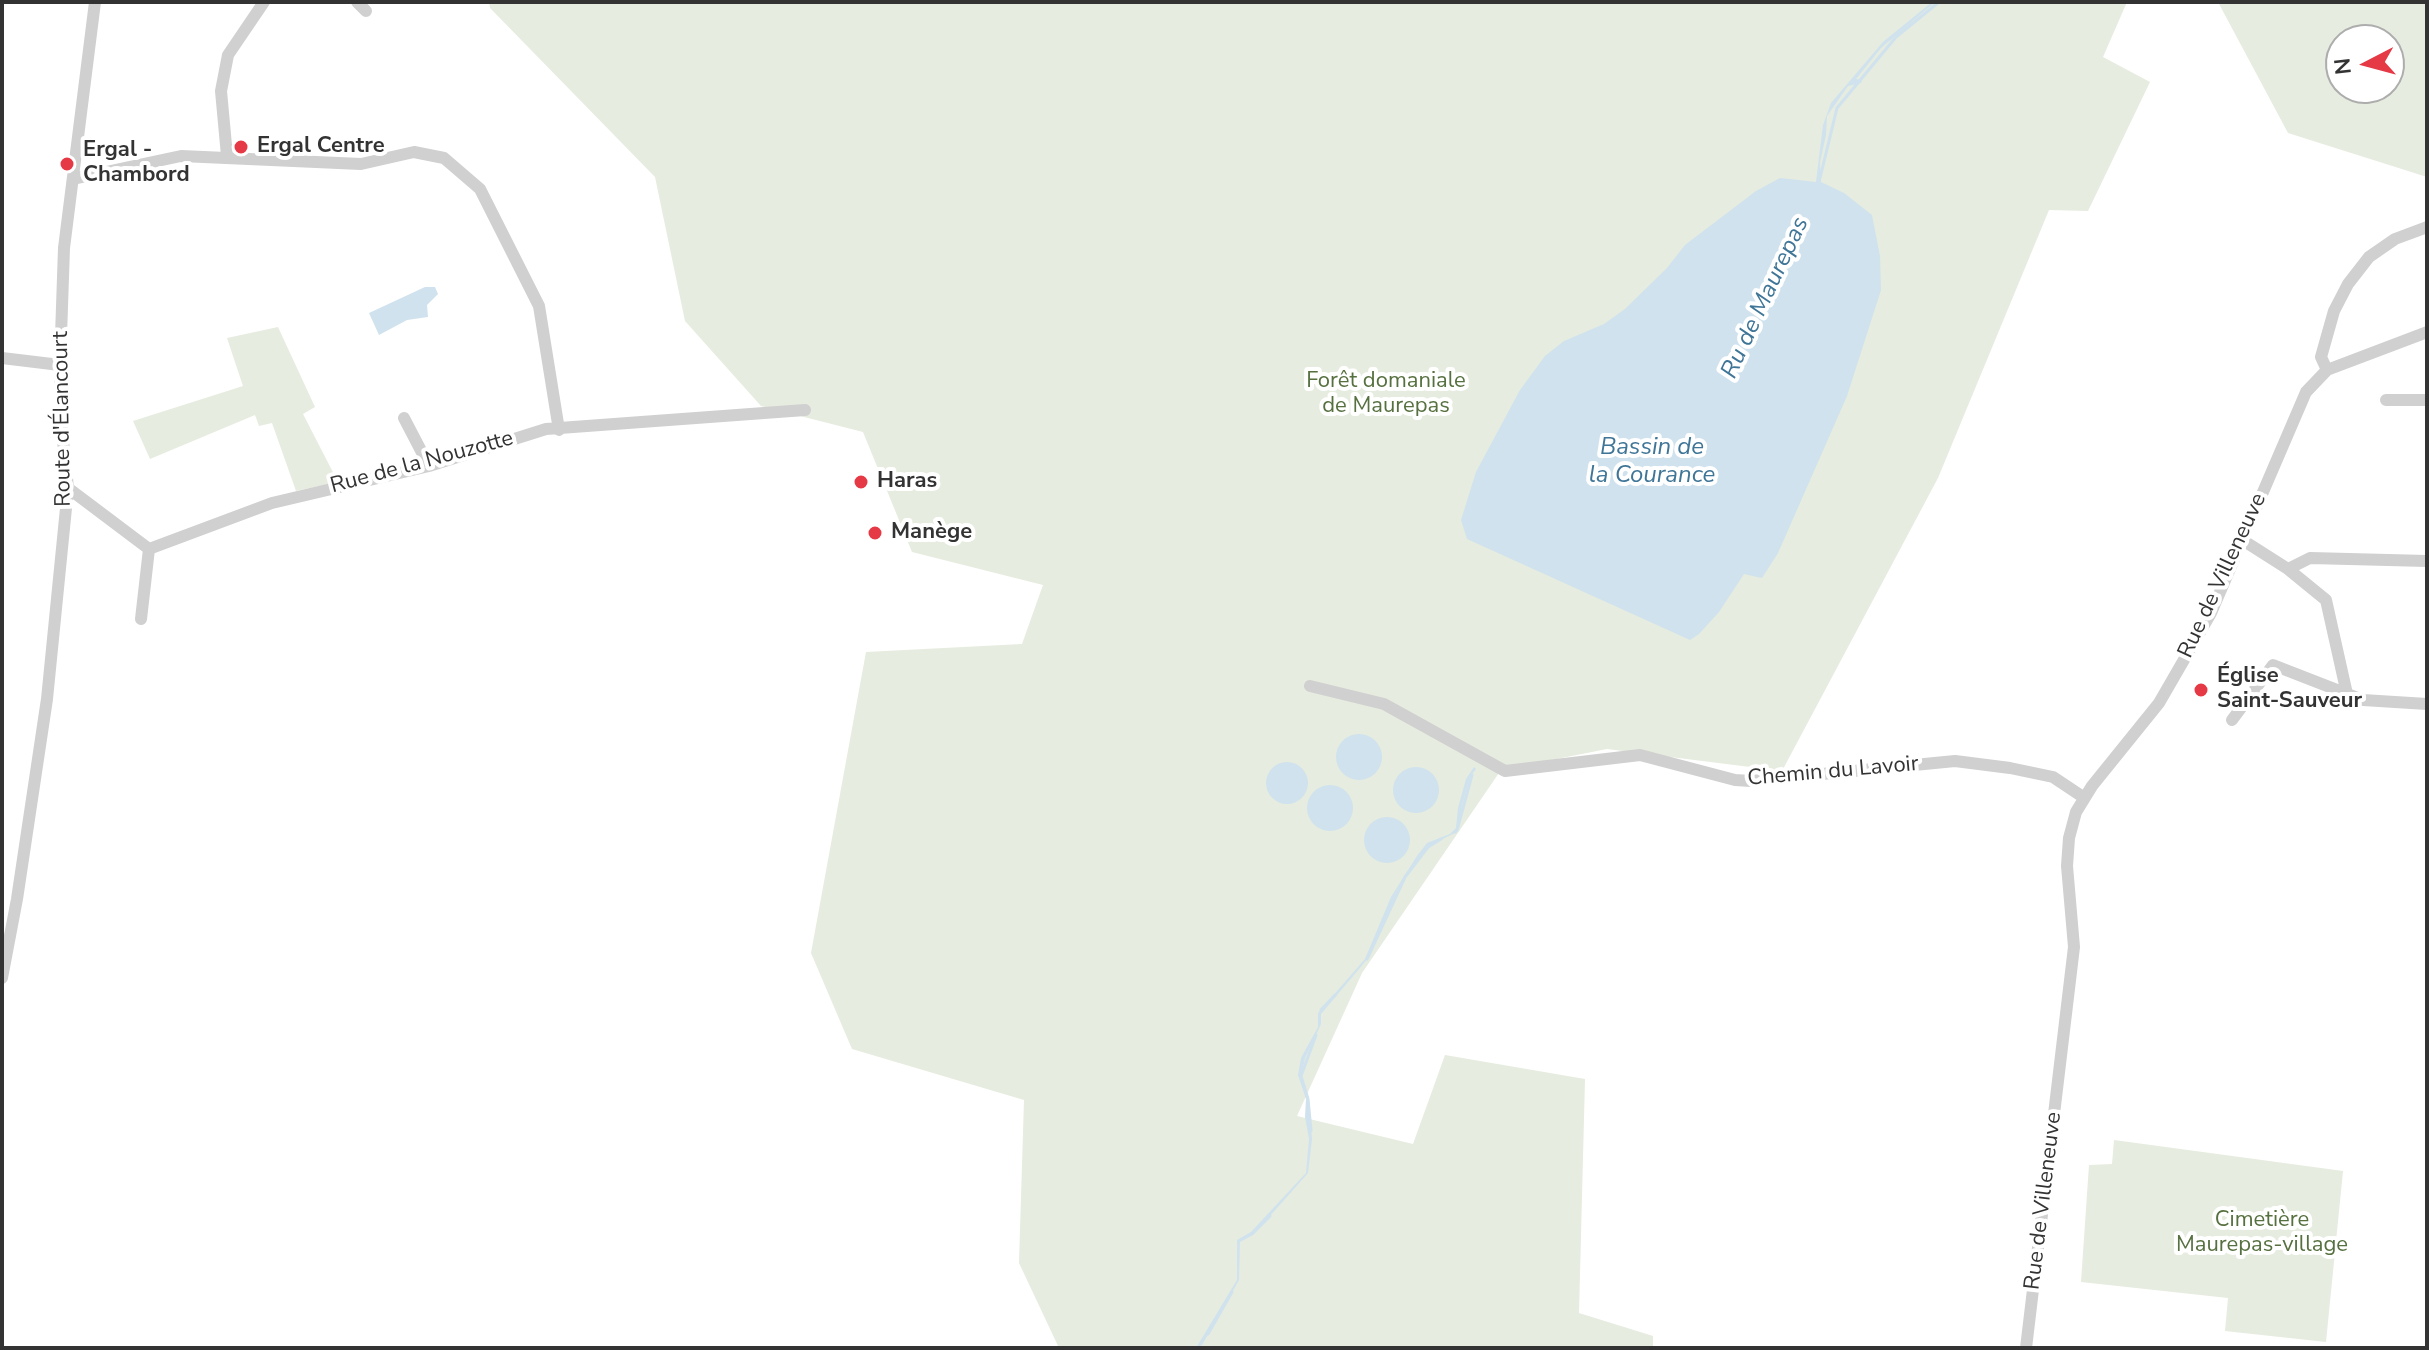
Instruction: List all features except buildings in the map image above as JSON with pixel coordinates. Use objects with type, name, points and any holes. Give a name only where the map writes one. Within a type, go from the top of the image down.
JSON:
[{"type":"street","name":"Route d'Élancourt","points":[[2,978],[47,699],[68,488],[60,365],[64,248],[95,2]]},
{"type":"street","points":[[227,156],[221,91],[228,55],[264,2]]},
{"type":"street","points":[[73,179],[181,156],[361,164],[414,152],[444,158],[480,189],[539,306],[559,430]]},
{"type":"street","points":[[2327,370],[2321,357],[2334,311],[2348,284],[2369,257],[2395,239],[2427,227]]},
{"type":"street","name":"Rue de Villeneuve","points":[[2026,1348],[2074,947],[2068,852],[2073,822],[2083,797],[2165,695],[2211,613],[2306,392],[2327,370],[2427,332]]},
{"type":"street","points":[[2,358],[60,365]]},
{"type":"street","points":[[2386,400],[2427,400]]},
{"type":"street","name":"Rue de la Nouzotte","points":[[149,549],[272,503],[429,466],[546,429],[805,410]]},
{"type":"street","points":[[404,418],[429,466]]},
{"type":"street","points":[[68,488],[149,549],[141,619]]},
{"type":"street","points":[[2244,541],[2288,569],[2326,600],[2347,694]]},
{"type":"street","points":[[2288,569],[2310,558],[2427,561]]},
{"type":"street","points":[[2232,720],[2273,665],[2363,700],[2427,704]]},
{"type":"street","name":"Chemin du Lavoir","points":[[1310,686],[1384,704],[1505,771],[1640,755],[1735,780],[1751,781],[1955,761],[2053,777],[2083,797]]},
{"type":"green space","name":"Forêt domaniale de Maurepas","points":[[489,2],[2127,2],[2103,57],[2150,82],[2088,211],[2049,210],[1938,478],[1782,771],[1607,749],[1501,770],[1362,973],[1297,1116],[1413,1144],[1445,1055],[1585,1079],[1579,1313],[1653,1336],[1653,1348],[1059,1348],[1019,1263],[1024,1100],[852,1049],[811,953],[866,652],[1022,644],[1043,585],[912,552],[863,432],[761,406],[685,321],[655,177],[490,8]]},
{"type":"green space","points":[[2218,2],[2427,2],[2427,177],[2288,133]]},
{"type":"green space","points":[[278,327],[315,407],[303,414],[338,482],[296,491],[272,423],[259,426],[255,415],[150,459],[133,421],[243,386],[227,338]]},
{"type":"green space","name":"Cimetière Maurepas-village","points":[[2114,1140],[2343,1171],[2326,1342],[2225,1331],[2228,1298],[2081,1282],[2089,1165],[2112,1164]]},
{"type":"water","name":"Bassin de la Courance","points":[[1935,2],[1881,48],[1856,79],[1862,80],[1861,83],[1848,86],[1827,116],[1820,162],[1821,182],[1844,193],[1872,215],[1880,256],[1881,290],[1847,396],[1778,553],[1762,578],[1744,574],[1719,612],[1690,640],[1467,539],[1461,520],[1476,472],[1520,390],[1545,356],[1564,341],[1604,324],[1625,309],[1667,268],[1685,245],[1756,191],[1780,178],[1816,182],[1823,125],[1831,103],[1883,42]]},
{"type":"water","points":[[425,287],[435,287],[438,294],[427,305],[428,317],[407,320],[379,335],[369,313]]},
{"type":"water","points":[[1359,734],[1376,740],[1382,757],[1376,774],[1359,780],[1342,774],[1336,757],[1342,740]]},
{"type":"water","points":[[1287,762],[1302,768],[1308,783],[1302,798],[1287,804],[1272,798],[1266,783],[1272,768]]},
{"type":"water","points":[[1416,767],[1432,774],[1439,790],[1432,806],[1416,813],[1400,806],[1393,790],[1400,774]]},
{"type":"water","points":[[1474,767],[1476,769],[1470,777],[1457,832],[1432,844],[1420,855],[1397,890],[1369,957],[1321,1014],[1321,1024],[1305,1058],[1301,1076],[1308,1099],[1312,1139],[1308,1173],[1253,1235],[1240,1242],[1239,1280],[1202,1345],[1196,1348],[1237,1280],[1237,1240],[1251,1232],[1306,1173],[1309,1139],[1306,1099],[1298,1075],[1301,1058],[1318,1027],[1318,1013],[1365,959],[1391,897],[1417,856],[1427,843],[1450,834],[1456,828],[1466,779]]},
{"type":"water","points":[[1330,785],[1339,786],[1346,792],[1352,799],[1352,817],[1346,824],[1339,830],[1330,831],[1321,830],[1314,824],[1308,817],[1307,808],[1308,799],[1314,792],[1321,786]]},
{"type":"water","points":[[1387,817],[1403,824],[1410,840],[1403,856],[1387,863],[1371,856],[1364,840],[1371,824]]},
{"type":"waterway","name":"Ru de Maurepas","points":[[1820,178],[1837,108],[1896,37],[1939,2]]},
{"type":"waterway","name":"Ru de Maurepas","points":[[1455,832],[1472,775]]},
{"type":"waterway","name":"Ru de Maurepas","points":[[1367,959],[1405,877],[1428,847],[1441,839]]},
{"type":"waterway","name":"Ru de Maurepas","points":[[1321,1010],[1335,995]]},
{"type":"waterway","name":"Ru de Maurepas","points":[[1311,1131],[1308,1099],[1301,1076],[1316,1035]]},
{"type":"waterway","name":"Ru de Maurepas","points":[[1253,1233],[1270,1216]]},
{"type":"waterway","name":"Ru de Maurepas","points":[[1208,1334],[1232,1292]]},
{"type":"place","name":"Ergal Centre","points":[[241,147]]},
{"type":"place","name":"Ergal - Chambord","points":[[67,164]]},
{"type":"place","name":"Haras","points":[[861,482]]},
{"type":"place","name":"Manège","points":[[875,533]]},
{"type":"place","name":"Église Saint-Sauveur","points":[[2201,690]]}]
